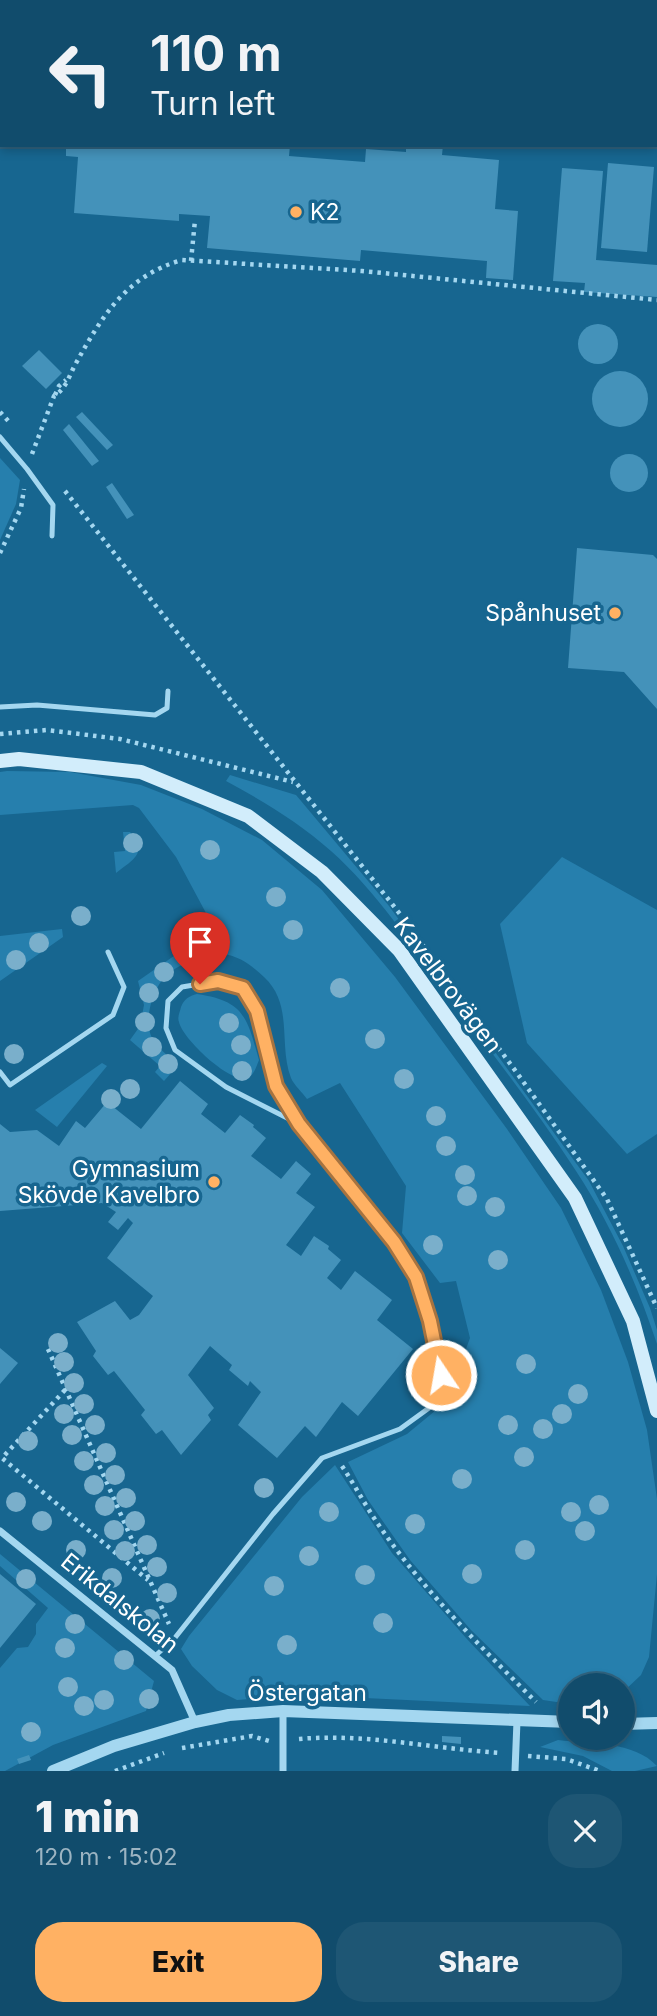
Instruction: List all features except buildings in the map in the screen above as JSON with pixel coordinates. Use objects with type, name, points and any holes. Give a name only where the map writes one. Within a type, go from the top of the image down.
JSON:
[{"type":"main road","name":"Kavelbrovägen","points":[[0,761],[19,758],[141,772],[248,816],[322,872],[399,950],[575,1198],[633,1321],[657,1411]]},
{"type":"street","name":"Erikdalskolan","points":[[0,1531],[172,1670],[195,1722]]},
{"type":"street","name":"Östergatan","points":[[54,1771],[114,1746],[229,1715],[283,1711],[558,1722]]},
{"type":"street","points":[[283,1711],[283,1771]]},
{"type":"street","points":[[515,1771],[517,1721]]},
{"type":"street","points":[[635,1724],[657,1723]]},
{"type":"lane","points":[[0,437],[27,468],[53,505],[52,536]]},
{"type":"lane","points":[[0,707],[37,705],[155,715],[167,708],[168,691]]},
{"type":"lane","points":[[0,1072],[10,1085],[113,1014],[124,987],[108,952]]},
{"type":"lane","points":[[155,1656],[174,1639],[322,1458],[400,1429],[429,1408],[441,1375],[430,1321],[416,1277],[394,1242],[299,1124],[276,1086],[257,1011],[243,988],[218,981],[182,987],[168,1001],[166,1028],[175,1050],[226,1087],[299,1124]]},
{"type":"path","points":[[191,261],[195,220]]},
{"type":"path","points":[[0,553],[22,508],[27,468],[54,396],[63,391],[99,324],[114,303],[159,267],[182,260],[362,271],[657,300]]},
{"type":"path","points":[[0,412],[13,427]]},
{"type":"path","points":[[27,443],[42,462]]},
{"type":"path","points":[[59,484],[400,914],[607,1199],[657,1308]]},
{"type":"path","points":[[0,734],[47,730],[120,739],[294,782]]},
{"type":"path","points":[[48,1349],[174,1639]]},
{"type":"path","points":[[65,1390],[1,1458],[149,1581]]},
{"type":"path","points":[[335,1453],[376,1521],[423,1582],[536,1702]]},
{"type":"path","points":[[115,1771],[174,1750],[233,1737],[252,1736],[270,1741]]},
{"type":"path","points":[[301,1739],[354,1738],[446,1750],[566,1759],[600,1771]]},
{"type":"shaded area","points":[[0,458],[20,480],[16,504],[0,540]]},
{"type":"shaded area","points":[[0,772],[70,772],[141,785],[202,809],[262,840],[322,890],[395,977],[507,1129],[561,1208],[601,1290],[628,1362],[647,1430],[657,1499],[657,1574],[649,1657],[641,1675],[635,1681],[635,1673],[558,1673],[558,1702],[543,1700],[471,1630],[410,1560],[368,1500],[348,1462],[407,1434],[447,1401],[470,1338],[456,1281],[440,1283],[402,1233],[406,1186],[340,1083],[307,1099],[292,1081],[287,1065],[279,1000],[264,977],[250,965],[229,955],[209,955],[180,966],[163,979],[151,1004],[149,1031],[157,1045],[178,1065],[164,1081],[155,1072],[160,1066],[130,1040],[140,1026],[144,1005],[138,981],[214,928],[176,857],[139,808],[133,805],[0,815]]},
{"type":"shaded area","points":[[230,775],[296,795],[389,906],[589,1181],[623,1246],[650,1308],[657,1330],[657,1344],[622,1255],[589,1191],[530,1104],[393,920],[364,884],[331,851],[281,813],[226,781]]},
{"type":"shaded area","points":[[123,832],[130,832],[138,845],[138,851],[133,859],[116,873],[114,852],[125,851]]},
{"type":"shaded area","points":[[562,857],[657,910],[657,1134],[627,1154],[527,1043],[500,924]]},
{"type":"shaded area","points":[[62,929],[63,937],[0,981],[0,936]]},
{"type":"shaded area","points":[[197,994],[225,1001],[242,1014],[259,1060],[255,1071],[249,1077],[239,1078],[219,1067],[197,1048],[182,1029],[178,1018],[181,1007],[187,998]]},
{"type":"shaded area","points":[[102,1063],[107,1066],[57,1127],[35,1110]]},
{"type":"shaded area","points":[[335,1465],[392,1553],[530,1706],[303,1695],[237,1700],[217,1690],[192,1666],[181,1649],[189,1636],[302,1497]]},
{"type":"shaded area","points":[[0,1554],[154,1681],[146,1711],[53,1745],[5,1771],[0,1771],[0,1668],[17,1648],[28,1647],[36,1634],[36,1624],[48,1608],[0,1566]]},
{"type":"shaded area","points":[[558,1740],[558,1750],[630,1750],[657,1766],[635,1771],[612,1771],[583,1756],[540,1747]]},
{"type":"place","name":"K2","points":[[296,212]]},
{"type":"place","name":"Spånhuset","points":[[615,613]]},
{"type":"place","name":"Gymnasium Skövde Kavelbro","points":[[214,1182]]},
{"type":"route","points":[[200,984],[218,981],[243,988],[257,1011],[276,1086],[299,1124],[394,1242],[416,1277],[430,1321],[441,1375]]}]
